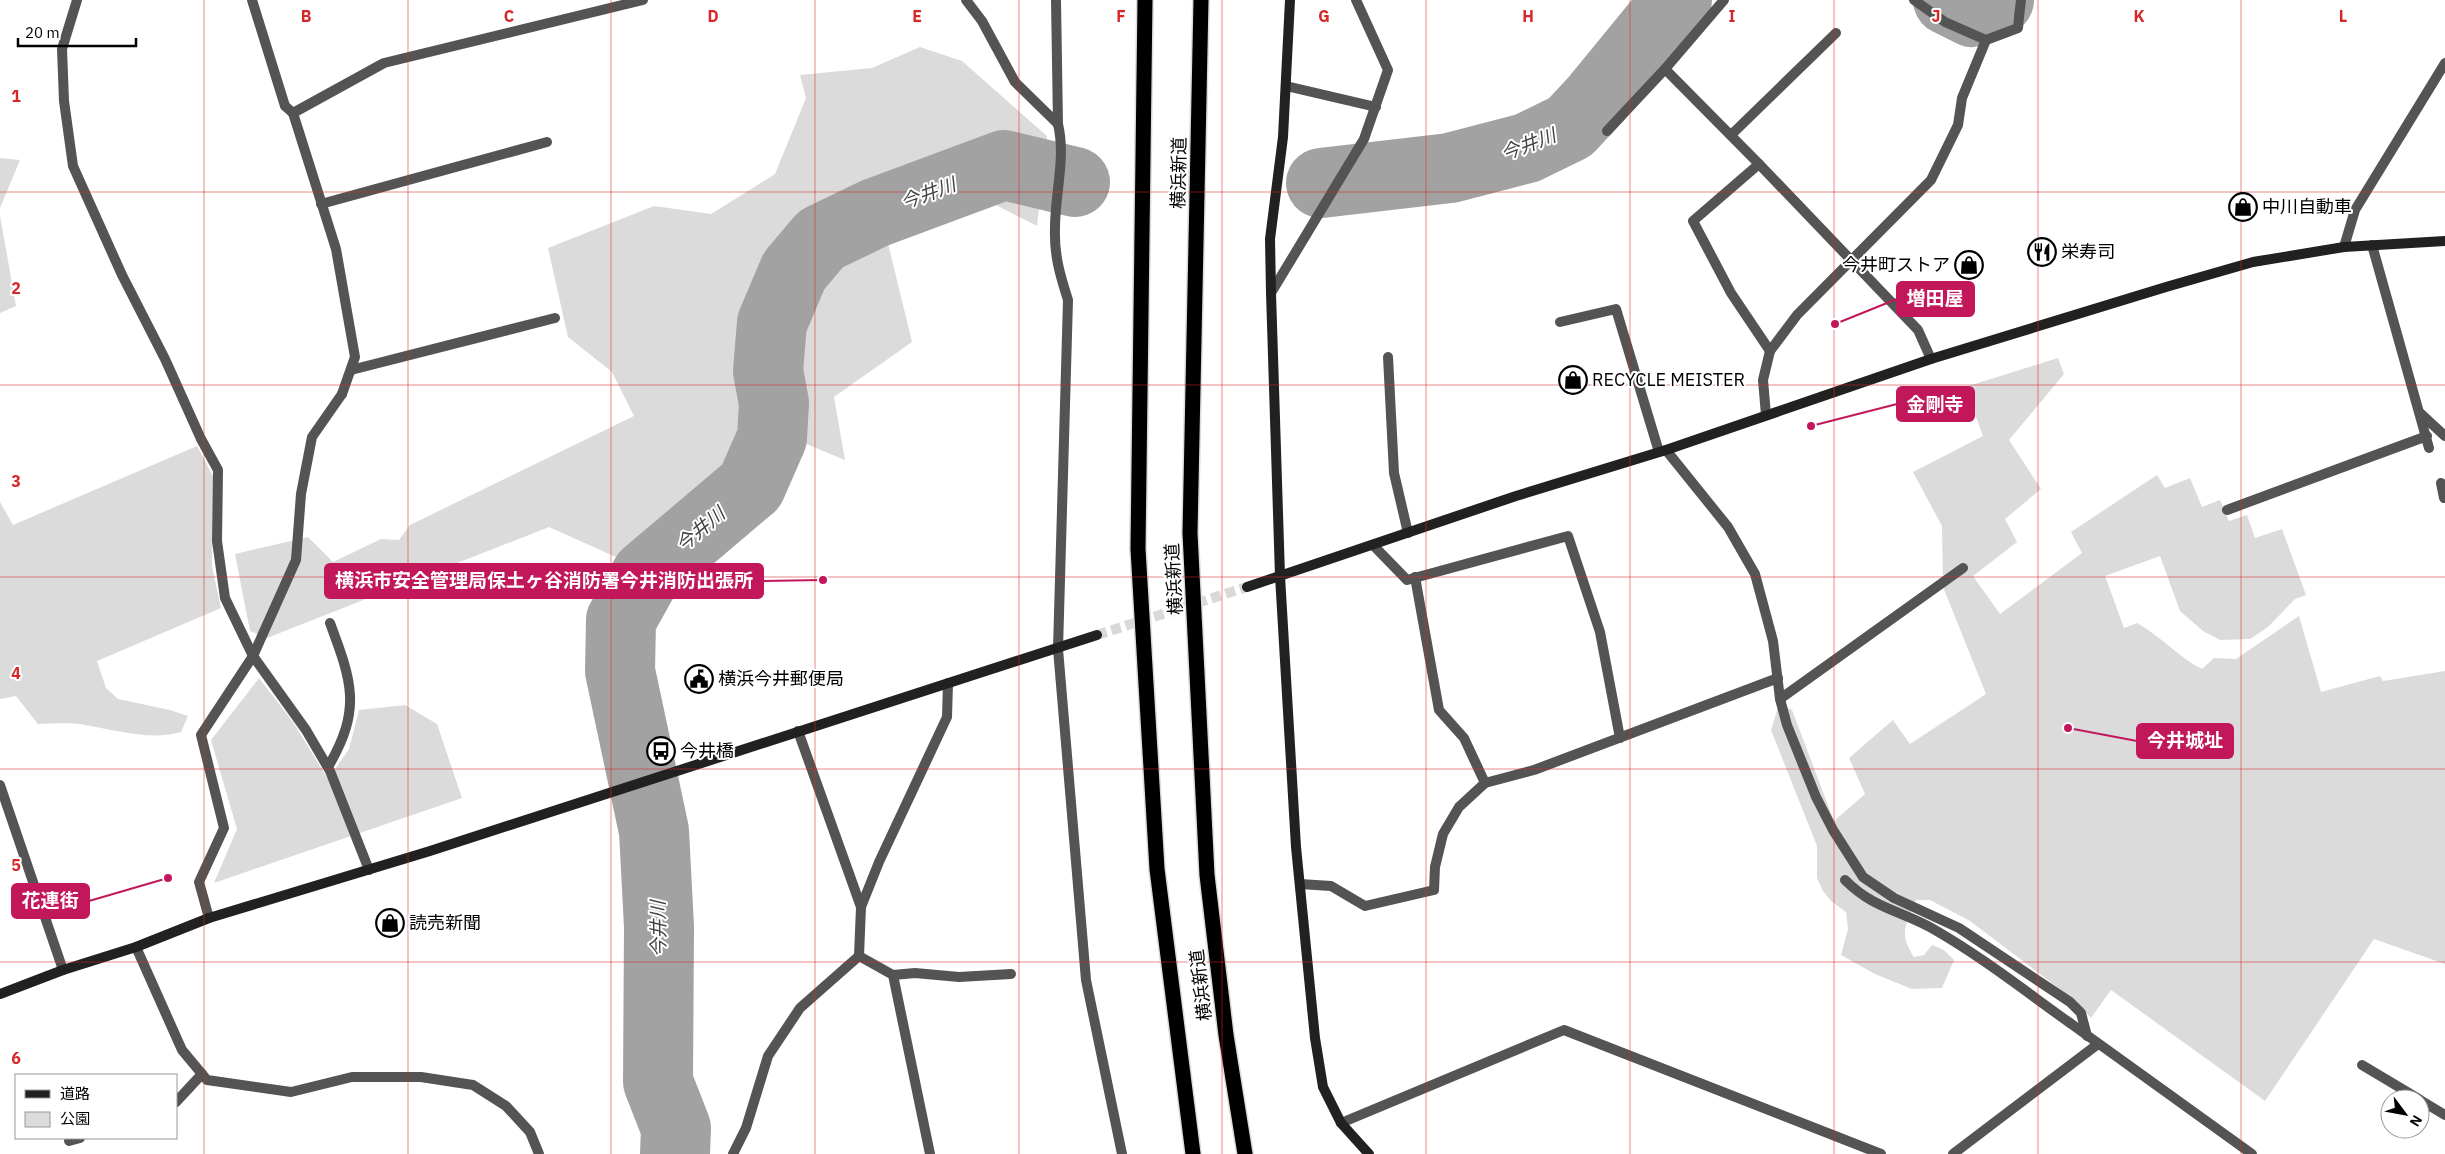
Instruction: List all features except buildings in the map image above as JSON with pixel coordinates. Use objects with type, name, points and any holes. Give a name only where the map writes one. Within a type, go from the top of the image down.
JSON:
[{"type":"highway","points":[[1139,0],[1144,68]]},
{"type":"highway","name":"横浜新道","points":[[1145,0],[1138,549],[1157,869],[1193,1154]]},
{"type":"highway","name":"横浜新道","points":[[1201,0],[1190,533],[1207,875],[1226,1034],[1245,1154]]},
{"type":"street","points":[[77,0],[62,49],[64,101],[72,166],[122,275],[165,359],[201,439],[218,470],[217,541],[225,598],[253,656],[306,730],[328,767],[369,870]]},
{"type":"street","points":[[209,918],[199,882],[224,828],[201,735],[253,656],[296,560],[301,494],[312,437],[342,394],[355,357],[336,249],[292,113],[284,106],[252,0]]},
{"type":"street","points":[[292,113],[384,64],[642,0]]},
{"type":"street","points":[[966,0],[982,21],[1015,82],[1058,124]]},
{"type":"street","points":[[1056,0],[1058,124],[1062,140],[1055,228],[1057,267],[1068,300],[1058,648],[1086,980],[1122,1154]]},
{"type":"street","points":[[1290,0],[1283,137],[1270,239],[1280,576],[1300,884],[1315,1038],[1323,1086],[1341,1123],[1369,1154]]},
{"type":"street","points":[[1271,293],[1364,139],[1388,70],[1356,0]]},
{"type":"street","points":[[1607,131],[1665,69],[1724,0]]},
{"type":"street","points":[[1914,0],[1946,22],[1986,40],[2018,28],[2021,0]]},
{"type":"street","points":[[1731,136],[1836,33]]},
{"type":"street","points":[[1766,414],[1763,380],[1770,351],[1797,315],[1931,180],[1958,125],[1962,98],[1986,40]]},
{"type":"street","points":[[2344,247],[2354,210],[2445,63]]},
{"type":"street","points":[[1665,69],[1918,330],[1931,359]]},
{"type":"street","points":[[1286,86],[1376,107]]},
{"type":"street","points":[[321,204],[547,142]]},
{"type":"street","points":[[1759,164],[1694,221],[1730,293],[1770,351]]},
{"type":"street","points":[[1247,587],[1662,451],[1931,359],[2253,262],[2344,247],[2445,241]]},
{"type":"street","points":[[2372,245],[2429,448]]},
{"type":"street","points":[[1560,322],[1616,309],[1662,451],[1728,527],[1755,574],[1773,641],[1780,699],[1799,759],[1833,830],[1863,876],[1894,898],[1960,928],[2070,1002],[2081,1013],[2087,1036]]},
{"type":"street","points":[[350,370],[555,318]]},
{"type":"street","points":[[1388,357],[1394,472],[1408,533]]},
{"type":"street","points":[[2420,412],[2445,436]]},
{"type":"street","points":[[2227,510],[2427,436]]},
{"type":"street","points":[[2441,483],[2444,498]]},
{"type":"street","points":[[1373,545],[1407,580],[1568,536],[1600,632],[1620,738]]},
{"type":"street","points":[[1780,699],[1962,568]]},
{"type":"street","points":[[1415,578],[1439,710],[1464,738],[1485,783]]},
{"type":"street","points":[[328,767],[339,748],[348,720],[351,689],[330,623]]},
{"type":"street","points":[[0,994],[63,970],[136,947],[209,918],[369,870],[1098,635]]},
{"type":"street","points":[[1300,884],[1331,886],[1365,906],[1434,890],[1435,867],[1442,834],[1460,807],[1485,783],[1534,770],[1778,678]]},
{"type":"street","points":[[733,1154],[746,1128],[768,1056],[800,1008],[860,956],[861,907],[879,862],[948,717],[948,684]]},
{"type":"street","points":[[798,731],[861,907]]},
{"type":"street","points":[[0,785],[63,970]]},
{"type":"street","points":[[1846,880],[1871,902],[1932,928],[1953,941],[2070,1023],[2246,1153]]},
{"type":"street","points":[[136,947],[182,1050],[207,1080],[291,1092],[352,1077],[421,1077],[472,1085],[506,1106],[530,1132],[539,1154]]},
{"type":"street","points":[[860,956],[893,975],[915,973],[959,977],[1011,974]]},
{"type":"street","points":[[893,975],[930,1154]]},
{"type":"street","points":[[1341,1123],[1564,1030],[1881,1154]]},
{"type":"street","points":[[1953,1154],[2098,1044]]},
{"type":"street","points":[[2362,1065],[2402,1089]]},
{"type":"street","points":[[178,1100],[202,1074]]},
{"type":"street","points":[[2430,1106],[2445,1115]]},
{"type":"street","points":[[68,1142],[77,1139]]},
{"type":"green space","points":[[920,47],[962,61],[1047,136],[1037,226],[980,197],[902,181],[886,235],[912,342],[834,397],[845,460],[782,434],[774,510],[706,544],[653,612],[654,708],[623,755],[598,689],[604,608],[618,558],[549,527],[267,638],[250,631],[235,554],[308,537],[333,562],[381,539],[399,540],[410,525],[634,416],[612,372],[568,337],[548,248],[654,206],[711,214],[775,174],[806,98],[800,75],[872,68]]},
{"type":"green space","points":[[0,158],[20,160],[0,208]]},
{"type":"green space","points":[[0,216],[16,306],[0,313]]},
{"type":"green space","points":[[2058,358],[2064,374],[2009,440],[2041,489],[2005,519],[2017,542],[1973,576],[2000,614],[2082,553],[2071,532],[2157,475],[2165,488],[2190,478],[2202,507],[2220,500],[2229,521],[2247,515],[2255,538],[2282,529],[2306,595],[2295,599],[2268,627],[2250,639],[2220,640],[2203,631],[2180,611],[2160,556],[2105,576],[2124,628],[2137,623],[2185,659],[2202,669],[2214,658],[2236,659],[2299,616],[2321,692],[2380,676],[2383,681],[2445,671],[2445,964],[2374,939],[2265,1101],[2111,990],[2091,1018],[2074,1000],[1970,921],[1930,900],[1916,900],[1905,929],[1905,935],[1906,942],[1914,957],[1924,955],[1932,945],[1944,950],[1954,960],[1942,988],[1912,989],[1875,974],[1841,955],[1848,929],[1846,912],[1831,901],[1823,891],[1817,878],[1817,846],[1771,730],[1779,704],[1792,710],[1834,821],[1865,794],[1849,758],[1893,720],[1910,744],[1986,694],[1943,587],[1942,526],[1913,472],[1983,436],[1965,387]]},
{"type":"green space","points":[[197,446],[213,476],[212,566],[221,608],[97,661],[106,688],[118,699],[170,710],[188,716],[181,732],[145,735],[79,724],[38,724],[16,696],[0,699],[0,502],[13,525]]},
{"type":"green space","points":[[259,678],[293,722],[328,779],[349,749],[359,710],[405,705],[437,724],[462,798],[214,883],[237,829],[211,740]]},
{"type":"waterway","name":"今井川","points":[[1321,183],[1450,168],[1527,148],[1570,127],[1596,99],[1677,0]]},
{"type":"waterway","name":"今井川","points":[[1948,0],[1972,12],[1999,0]]},
{"type":"waterway","name":"今井川","points":[[675,1154],[676,1128],[658,1082],[659,927],[654,831],[620,671],[621,620],[646,575],[751,486],[772,438],[774,403],[768,371],[772,323],[794,271],[821,239],[875,213],[1004,165],[1075,182]]},
{"type":"tunnel","points":[[1097,635],[1247,587]]},
{"type":"place","name":"中川自動車","points":[[2243,207]]},
{"type":"place","name":"栄寿司","points":[[2042,252]]},
{"type":"place","name":"今井町ストア","points":[[1969,265]]},
{"type":"place","name":"増田屋","points":[[1835,324]]},
{"type":"place","name":"RECYCLE MEISTER","points":[[1573,380]]},
{"type":"place","name":"金剛寺","points":[[1811,426]]},
{"type":"place","name":"横浜市安全管理局保土ヶ谷消防署今井消防出張所","points":[[823,580]]},
{"type":"place","name":"横浜今井郵便局","points":[[699,679]]},
{"type":"place","name":"今井城址","points":[[2068,728]]},
{"type":"place","name":"今井橋","points":[[661,751]]},
{"type":"place","name":"花連街","points":[[168,878]]},
{"type":"place","name":"読売新聞","points":[[390,923]]}]
